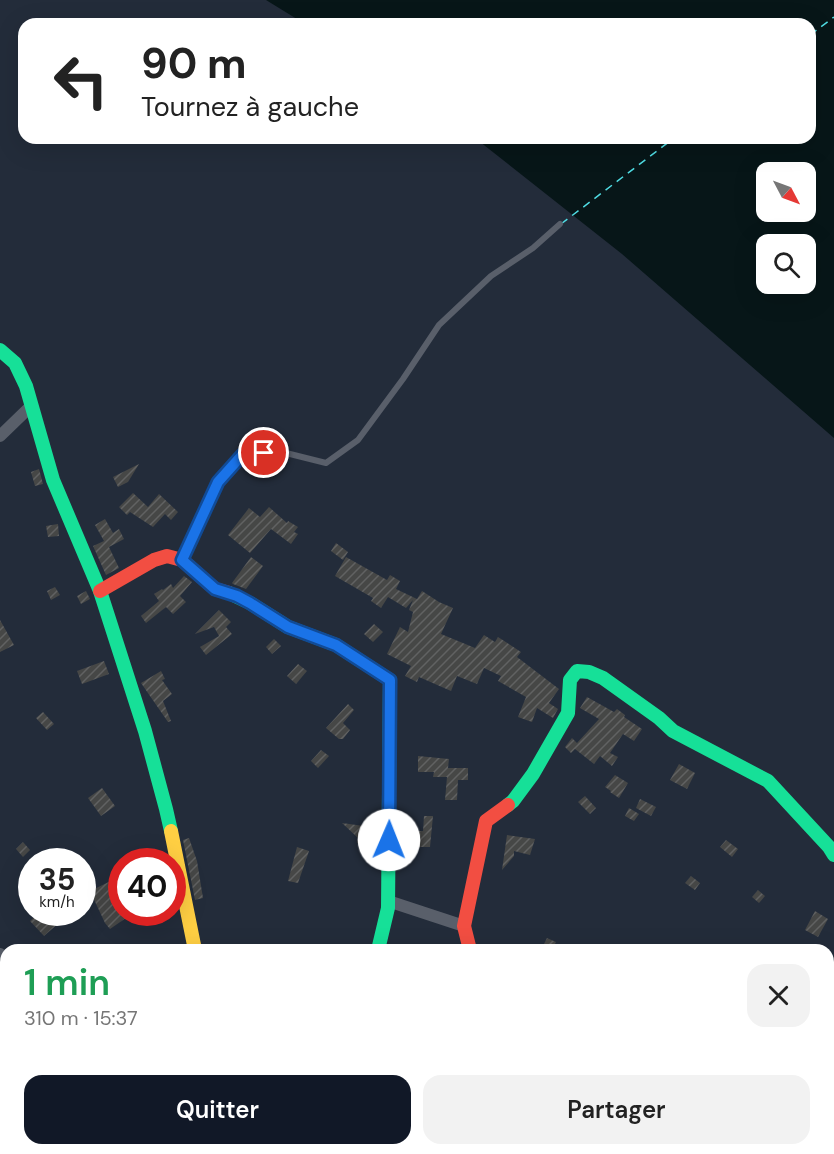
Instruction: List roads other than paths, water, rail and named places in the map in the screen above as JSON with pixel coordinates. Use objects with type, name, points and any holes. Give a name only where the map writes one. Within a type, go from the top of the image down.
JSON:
[{"type":"street","points":[[0,350],[15,363],[26,386],[53,480],[100,591],[145,731],[166,809],[194,944]]},
{"type":"street","points":[[0,436],[31,406]]},
{"type":"street","points":[[182,560],[218,482]]},
{"type":"street","points":[[100,591],[154,560],[167,556],[182,560],[215,589],[237,596],[288,627],[336,645],[390,680],[388,908],[379,944]]},
{"type":"street","points":[[468,944],[464,926],[486,821],[513,801],[533,774],[568,713],[570,680],[577,671],[589,672],[603,678],[659,718],[673,731],[768,781],[834,855]]},
{"type":"street","points":[[388,901],[464,926]]},
{"type":"lane","points":[[218,482],[243,454],[286,453],[326,463],[358,440],[439,326],[490,276],[533,248],[561,224]]}]
